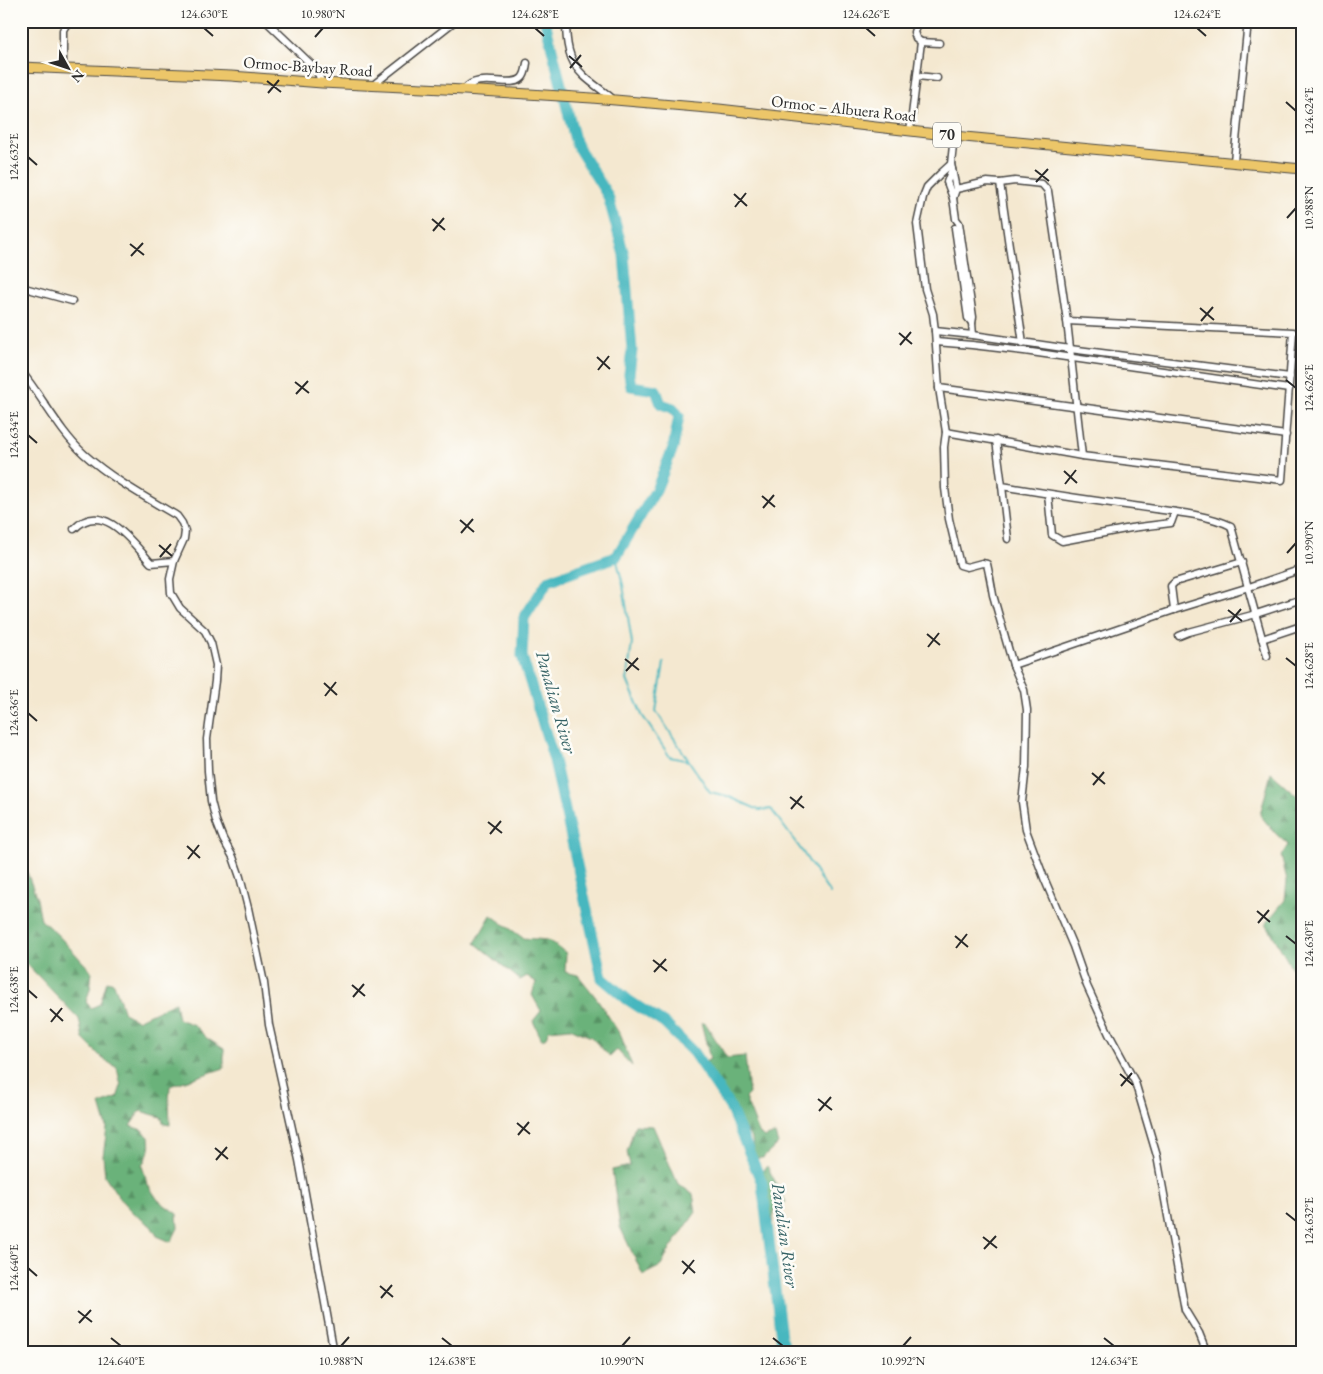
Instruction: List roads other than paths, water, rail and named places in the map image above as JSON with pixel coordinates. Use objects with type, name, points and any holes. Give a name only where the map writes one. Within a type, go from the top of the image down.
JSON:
[{"type":"highway","name":"Ormoc-Baybay Road","points":[[21,67],[231,76],[592,98]]},
{"type":"highway","name":"Ormoc – Albuera Road","points":[[592,98],[719,109],[954,136],[1234,161],[1302,169]]},
{"type":"street","points":[[63,69],[63,30],[72,21]]},
{"type":"street","points":[[266,21],[316,69],[322,83]]},
{"type":"street","points":[[373,85],[455,21]]},
{"type":"street","points":[[566,21],[568,51],[575,65],[583,75],[614,100]]},
{"type":"street","points":[[918,21],[914,32],[916,38],[921,42],[939,43]]},
{"type":"street","points":[[1234,161],[1248,21]]},
{"type":"street","points":[[910,130],[921,42]]},
{"type":"street","points":[[464,90],[474,82],[516,82],[524,76],[526,63]]},
{"type":"street","points":[[917,76],[938,78]]},
{"type":"street","points":[[953,198],[956,189],[952,167],[954,136]]},
{"type":"street","points":[[952,167],[947,182],[953,198],[956,219],[959,223],[972,308],[973,335]]},
{"type":"street","points":[[952,167],[940,174],[927,187],[917,224],[924,288],[933,314],[939,388],[946,432],[944,447],[945,488],[949,520],[960,565],[967,567],[982,563],[986,564],[1013,665],[1024,690],[1027,710],[1026,767],[1022,802],[1026,830],[1073,946],[1087,986],[1108,1034],[1135,1082],[1157,1156],[1185,1310],[1199,1333],[1207,1353]]},
{"type":"street","points":[[956,189],[987,182],[1015,181],[1042,184],[1048,191],[1067,321],[1082,456]]},
{"type":"street","points":[[1000,183],[1023,343]]},
{"type":"street","points":[[21,288],[72,301]]},
{"type":"street","points":[[946,432],[1082,456],[1282,480],[1293,332],[1067,321]]},
{"type":"street","points":[[935,331],[1290,377]]},
{"type":"street","points":[[936,342],[972,344],[1289,389]]},
{"type":"street","points":[[21,371],[84,454],[120,481],[177,516],[185,531],[184,539],[174,561],[170,579],[172,593],[180,608],[205,631],[211,643],[216,665],[207,739],[211,801],[216,821],[240,877],[250,917],[264,983],[269,1025],[298,1160],[334,1353]]},
{"type":"street","points":[[939,388],[1286,435]]},
{"type":"street","points":[[996,440],[1008,539]]},
{"type":"street","points":[[1002,486],[1175,512],[1222,521],[1231,526],[1267,656]]},
{"type":"street","points":[[1048,494],[1052,535],[1062,541],[1130,528],[1171,523],[1175,512]]},
{"type":"street","points":[[74,529],[80,523],[93,518],[112,523],[122,530],[152,563],[174,561]]},
{"type":"street","points":[[1174,610],[1171,586],[1175,582],[1242,562]]},
{"type":"street","points":[[1013,665],[1302,569]]},
{"type":"street","points":[[1179,636],[1302,599]]},
{"type":"street","points":[[1262,639],[1298,627]]},
{"type":"waterway","name":"Panalian River","points":[[545,21],[576,144],[608,196],[624,255],[632,350],[629,374],[631,386],[656,390],[661,404],[673,408],[679,416],[673,448],[656,490],[616,557],[548,581],[524,618],[522,656],[554,760],[602,978],[628,1000],[665,1024],[693,1052],[730,1107],[762,1183],[781,1337],[787,1353]]},
{"type":"waterway","points":[[616,557],[623,585],[632,643],[627,680],[642,715],[670,757],[689,761],[710,792],[727,796],[759,810],[771,809],[802,851],[830,894]]},
{"type":"waterway","points":[[664,663],[656,711],[689,761]]}]
